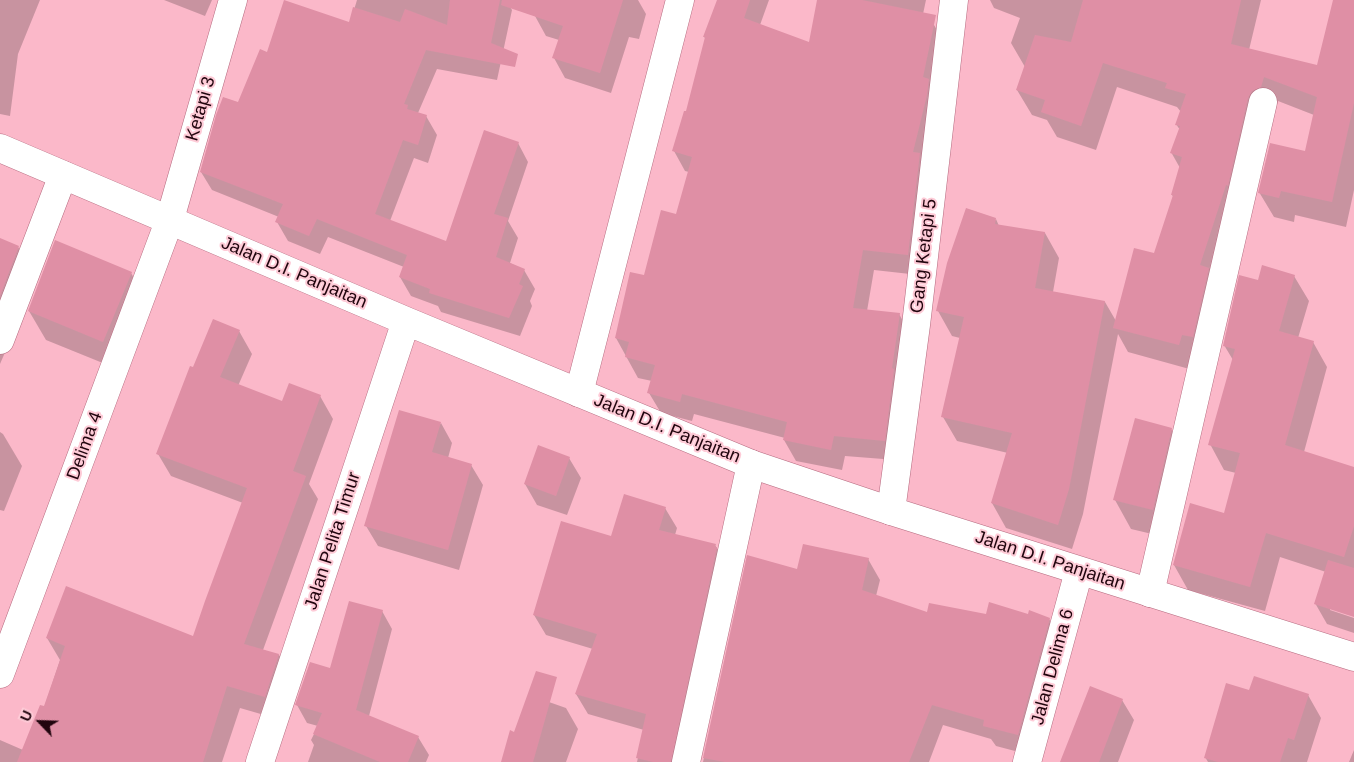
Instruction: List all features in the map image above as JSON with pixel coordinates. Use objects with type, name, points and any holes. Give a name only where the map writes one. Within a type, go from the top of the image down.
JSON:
[{"type":"street","name":"Ketapi 3","points":[[170,219],[233,0]]},
{"type":"street","points":[[579,393],[680,0]]},
{"type":"street","name":"Gang Ketapi 5","points":[[891,511],[916,325],[954,0]]},
{"type":"street","points":[[1150,593],[1263,102]]},
{"type":"street","name":"Jalan D.I. Panjaitan","points":[[0,148],[406,321],[751,464],[891,511],[1354,657]]},
{"type":"street","points":[[0,340],[63,175]]},
{"type":"street","name":"Delima 4","points":[[0,674],[170,219]]},
{"type":"street","name":"Jalan Pelita Timur","points":[[260,762],[406,321]]},
{"type":"street","points":[[686,762],[751,464]]},
{"type":"street","name":"Jalan Delima 6","points":[[1027,762],[1079,571]]},
{"type":"building","points":[[284,0],[349,22],[353,7],[400,22],[405,9],[447,25],[450,0],[500,0],[491,43],[518,54],[515,67],[426,50],[404,104],[408,105],[407,109],[427,115],[418,145],[403,140],[375,214],[446,241],[484,130],[519,142],[494,214],[508,218],[496,257],[525,269],[519,284],[523,286],[509,318],[429,293],[430,289],[399,277],[407,255],[317,219],[309,236],[275,222],[283,204],[200,172],[223,97],[238,102],[260,49],[267,52]]},
{"type":"building","points":[[502,0],[623,0],[600,73],[552,58],[563,26],[501,5]]},
{"type":"building","points":[[717,0],[750,0],[744,18],[809,42],[817,0],[862,0],[936,15],[923,77],[929,79],[927,95],[913,152],[920,153],[908,255],[863,250],[853,308],[900,313],[892,368],[894,369],[885,441],[834,436],[831,450],[783,440],[787,422],[682,394],[680,402],[647,393],[655,365],[625,357],[629,342],[615,338],[630,272],[644,275],[661,210],[676,214],[692,157],[672,151],[684,111],[686,111],[705,37],[703,37]]},
{"type":"building","points":[[1083,0],[1241,0],[1231,44],[1317,65],[1333,0],[1354,0],[1354,103],[1332,202],[1281,191],[1279,198],[1258,193],[1270,143],[1305,151],[1317,97],[1264,77],[1261,87],[1252,91],[1248,98],[1228,186],[1226,185],[1200,265],[1209,268],[1193,337],[1182,335],[1179,345],[1113,328],[1134,248],[1154,253],[1173,195],[1171,195],[1182,157],[1170,153],[1180,126],[1175,125],[1186,94],[1165,88],[1167,83],[1103,63],[1081,126],[1041,112],[1045,100],[1016,90],[1035,35],[1071,42]]},
{"type":"building","points":[[966,208],[996,218],[995,224],[1045,232],[1035,288],[1105,301],[1069,489],[1058,525],[991,503],[1012,433],[941,417],[964,317],[936,311],[947,263]]},
{"type":"building","points":[[0,238],[19,246],[0,296]]},
{"type":"building","points":[[55,240],[132,272],[103,342],[28,311]]},
{"type":"building","points":[[1262,265],[1295,275],[1279,331],[1314,341],[1285,445],[1354,467],[1354,526],[1344,557],[1266,533],[1250,587],[1173,565],[1190,503],[1224,513],[1240,453],[1208,445],[1235,349],[1223,346],[1239,275],[1258,280]]},
{"type":"building","points":[[213,319],[240,330],[220,377],[282,401],[289,383],[321,395],[293,471],[306,476],[244,644],[279,654],[265,697],[227,686],[203,762],[17,762],[40,705],[44,706],[65,646],[46,638],[66,586],[193,636],[247,488],[156,454],[190,366],[193,367]]},
{"type":"building","points":[[399,410],[441,422],[432,452],[472,464],[448,550],[364,526]]},
{"type":"building","points":[[1135,418],[1172,428],[1153,510],[1113,500]]},
{"type":"building","points":[[538,445],[570,457],[556,496],[524,484]]},
{"type":"building","points":[[624,494],[666,507],[659,530],[716,544],[715,547],[717,547],[671,762],[653,762],[636,758],[646,714],[575,694],[597,634],[533,615],[561,521],[611,536]]},
{"type":"building","points":[[803,544],[869,558],[862,590],[927,612],[929,603],[986,614],[989,602],[1028,614],[1029,610],[1050,618],[1018,735],[983,726],[984,720],[932,705],[909,762],[725,762],[703,758],[747,555],[797,569]]},
{"type":"building","points":[[1328,560],[1354,568],[1354,617],[1314,604]]},
{"type":"building","points":[[349,601],[383,610],[356,710],[419,736],[408,762],[380,762],[313,734],[322,713],[295,705],[310,662],[330,668]]},
{"type":"building","points":[[536,671],[557,677],[533,762],[501,762],[510,730],[514,732]]},
{"type":"building","points":[[1254,676],[1309,694],[1294,740],[1288,738],[1280,762],[1218,762],[1204,758],[1226,683],[1249,690]]},
{"type":"building","points":[[1090,686],[1123,699],[1099,762],[1060,762]]}]
